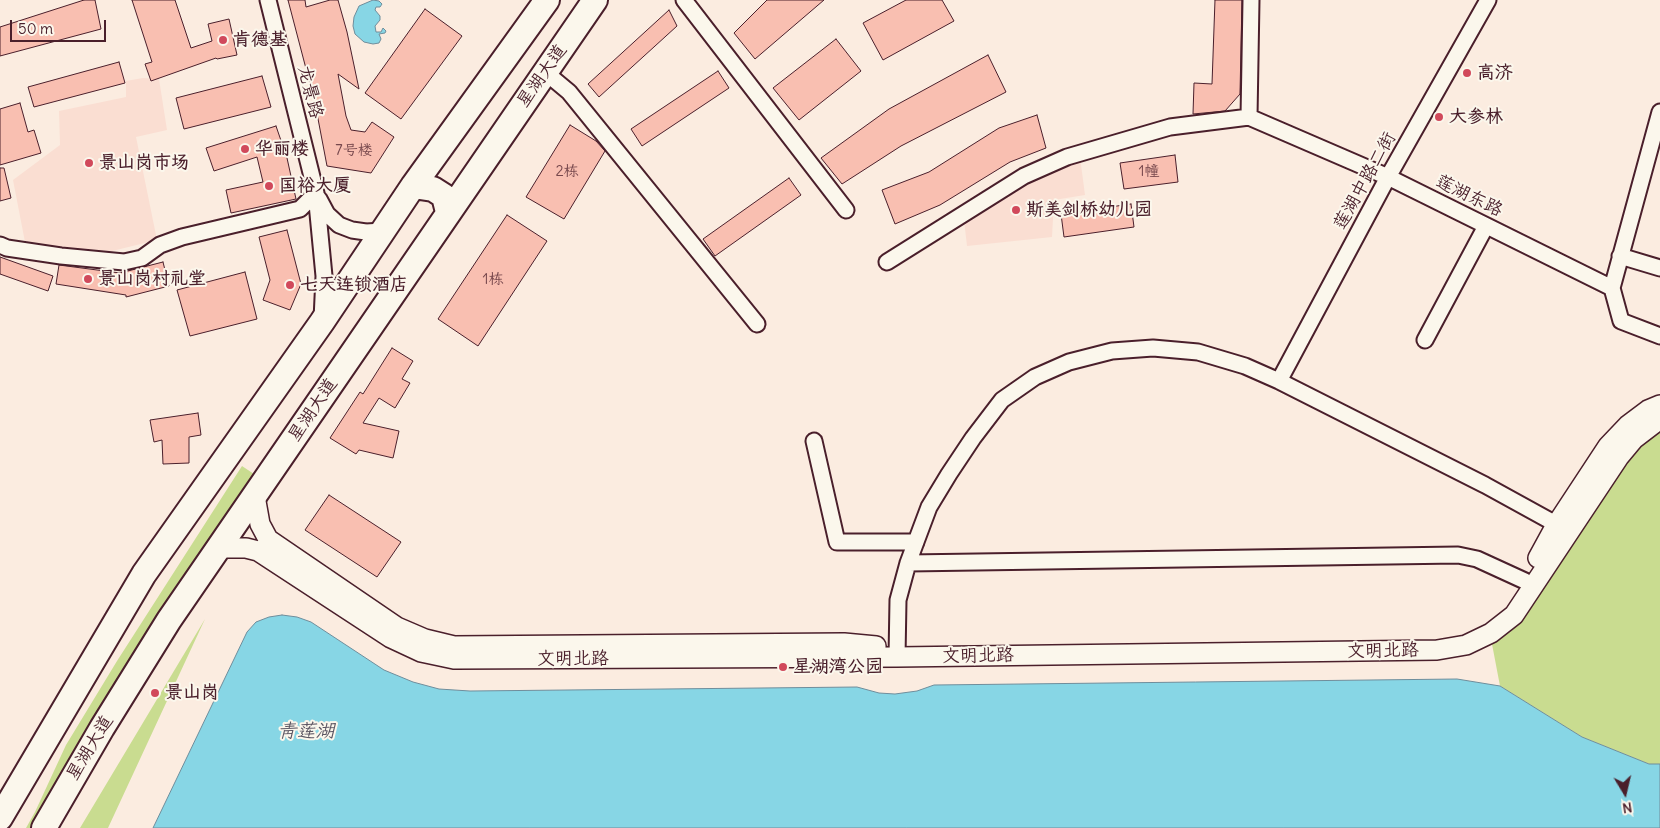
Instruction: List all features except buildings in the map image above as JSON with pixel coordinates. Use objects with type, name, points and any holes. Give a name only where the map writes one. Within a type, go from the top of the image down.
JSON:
[{"type":"main road","points":[[0,818],[144,574],[322,322],[413,186],[547,0]]},
{"type":"main road","name":"星湖大道","points":[[44,828],[107,719],[169,620],[595,0]]},
{"type":"main road","points":[[413,186],[433,188],[444,196],[448,212]]},
{"type":"street","name":"龙景路","points":[[268,0],[316,193]]},
{"type":"street","points":[[684,0],[846,210]]},
{"type":"street","points":[[887,262],[1024,176],[1067,157],[1170,127],[1249,117],[1251,0]]},
{"type":"street","name":"莲湖中路二街","points":[[1279,381],[1388,177],[1488,0]]},
{"type":"street","points":[[545,72],[569,92],[757,324]]},
{"type":"street","points":[[1660,112],[1654,154],[1620,256],[1612,288],[1621,321],[1660,336]]},
{"type":"street","name":"莲湖东路","points":[[1249,117],[1388,177],[1612,288]]},
{"type":"street","points":[[316,193],[327,214],[339,225],[352,230],[366,232],[383,231]]},
{"type":"street","points":[[0,245],[7,248],[61,256],[124,262],[142,258],[160,245],[182,237],[300,209],[316,193]]},
{"type":"street","points":[[316,193],[324,276],[322,322]]},
{"type":"street","points":[[1425,340],[1486,226]]},
{"type":"street","points":[[1620,256],[1660,268]]},
{"type":"street","points":[[897,653],[898,600],[908,563],[929,507],[973,438],[1002,400],[1035,377],[1069,362],[1112,351],[1153,348],[1198,352],[1244,366],[1279,381],[1485,485],[1563,528]]},
{"type":"street","name":"文明北路","points":[[255,496],[260,524],[268,539],[397,627],[432,641],[454,646],[844,644],[897,653],[1437,650],[1466,645],[1491,633],[1514,615],[1608,446],[1628,425],[1648,410],[1660,405]]},
{"type":"street","name":"文明北路","points":[[217,548],[246,548],[258,551],[391,638],[421,652],[454,659],[897,653],[1435,642],[1464,636],[1488,625],[1508,609],[1525,581],[1563,528],[1618,457],[1634,439],[1660,419]]},
{"type":"street","points":[[814,441],[837,542],[916,542]]},
{"type":"street","points":[[908,563],[1458,555],[1477,559],[1525,581]]},
{"type":"shaded area","name":"景山岗市场","points":[[143,78],[159,79],[167,130],[136,137],[157,240],[104,253],[25,242],[13,180],[60,145],[59,111],[126,97],[126,81]]},
{"type":"shaded area","name":"斯美剑桥幼儿园","points":[[1080,157],[1085,195],[1054,200],[1052,237],[967,246],[964,220],[1023,180]]},
{"type":"green space","points":[[1660,428],[1660,764],[1649,764],[1582,737],[1500,686],[1492,644],[1511,631],[1524,617],[1633,448]]},
{"type":"green space","points":[[242,466],[257,476],[39,828],[26,828],[66,745],[117,661]]},
{"type":"green space","points":[[205,619],[108,828],[80,828]]},
{"type":"water","points":[[373,0],[379,1],[382,4],[380,7],[376,7],[375,10],[380,16],[380,20],[375,26],[376,32],[381,32],[383,28],[386,31],[379,34],[381,39],[379,43],[373,44],[364,42],[355,34],[353,26],[354,17],[359,6]]},
{"type":"water","name":"青莲湖","points":[[282,615],[297,617],[311,622],[384,670],[413,682],[439,689],[470,691],[857,687],[879,693],[895,694],[917,691],[934,685],[1457,679],[1500,686],[1582,737],[1649,764],[1660,764],[1660,828],[153,828],[247,632],[256,622]]},
{"type":"place","name":"肯德基","points":[[223,40]]},
{"type":"place","name":"高济","points":[[1467,73]]},
{"type":"place","name":"大参林","points":[[1439,117]]},
{"type":"place","name":"华丽楼","points":[[245,149]]},
{"type":"place","name":"景山岗市场","points":[[89,163]]},
{"type":"place","name":"国裕大厦","points":[[269,186]]},
{"type":"place","name":"斯美剑桥幼儿园","points":[[1016,210]]},
{"type":"place","name":"景山岗村礼堂","points":[[88,279]]},
{"type":"place","name":"七天连锁酒店","points":[[290,285]]},
{"type":"place","name":"星湖湾公园","points":[[783,667]]},
{"type":"place","name":"景山岗","points":[[155,693]]}]
